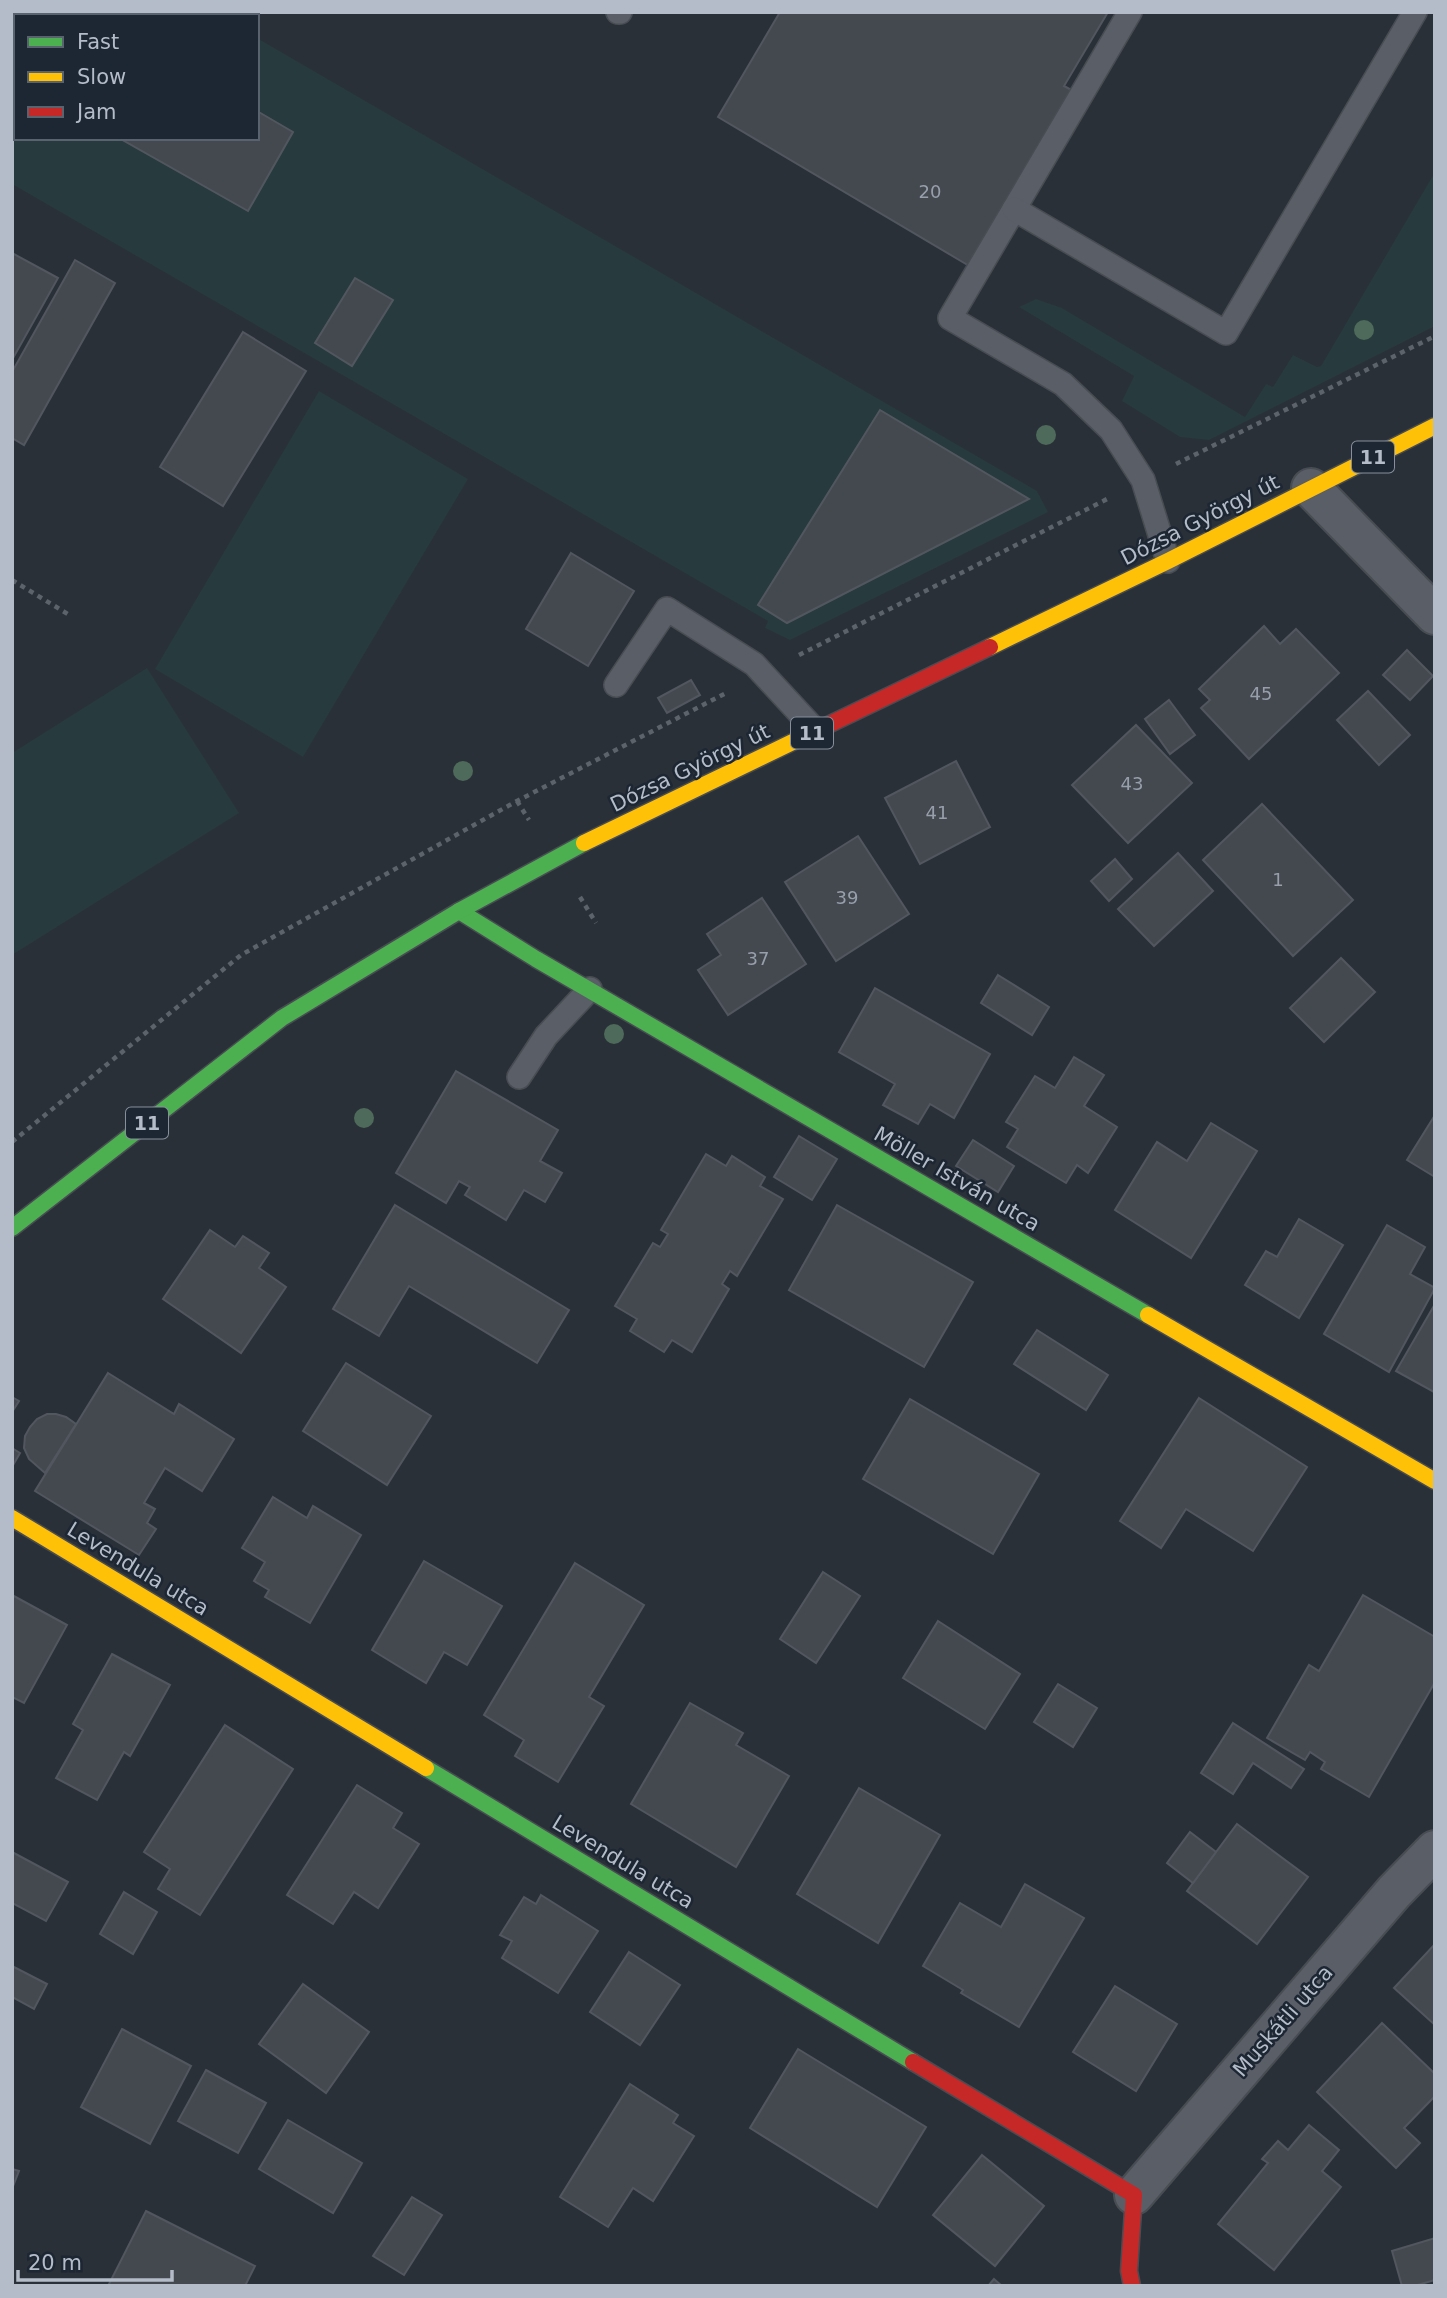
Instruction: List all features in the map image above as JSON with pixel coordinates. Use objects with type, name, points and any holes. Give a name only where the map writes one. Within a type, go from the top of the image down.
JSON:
[{"type":"street","name":"Dózsa György út","points":[[12,1228],[282,1018],[459,911],[555,857],[1167,561],[1435,426]]},
{"type":"street","points":[[1311,488],[1435,615]]},
{"type":"street","name":"Möller István utca","points":[[459,911],[536,959],[1435,1481]]},
{"type":"street","name":"Levendula utca","points":[[12,1518],[1134,2195]]},
{"type":"street","name":"Muskátli utca","points":[[1134,2195],[1394,1892],[1435,1850]]},
{"type":"street","points":[[1132,2286],[1129,2271],[1134,2195]]},
{"type":"lane","points":[[1130,12],[950,318],[1063,384],[1111,430],[1143,480],[1167,561]]},
{"type":"lane","points":[[1014,209],[1226,333],[1415,12]]},
{"type":"lane","points":[[616,685],[667,610],[754,664],[816,730]]},
{"type":"lane","points":[[519,1077],[546,1036],[590,989]]},
{"type":"path","points":[[12,1142],[241,955],[517,801],[762,674],[1143,480],[1435,337]]},
{"type":"path","points":[[12,580],[71,616]]},
{"type":"green space","points":[[12,12],[212,12],[215,14],[14,14],[14,140],[259,140],[259,39],[1037,491],[1048,512],[790,640],[765,628],[768,621],[12,184]]},
{"type":"green space","points":[[1435,172],[1435,326],[1209,440],[1180,437],[1122,401],[1134,376],[1019,307],[1036,299],[1062,308],[1245,417],[1266,384],[1273,387],[1293,355],[1317,367],[1321,366]]},
{"type":"green space","points":[[319,391],[468,479],[303,757],[155,669]]},
{"type":"green space","points":[[147,668],[239,813],[12,955],[12,753]]},
{"type":"building","points":[[40,12],[86,12],[84,14],[39,14]]},
{"type":"building","points":[[780,12],[1108,12],[1064,86],[1075,92],[971,267],[718,117]]},
{"type":"building","points":[[259,112],[293,132],[248,211],[123,140],[259,140]]},
{"type":"building","points":[[12,253],[58,278],[12,360]]},
{"type":"building","points":[[75,260],[115,283],[24,445],[12,438],[12,372]]},
{"type":"building","points":[[355,278],[393,300],[352,366],[315,343]]},
{"type":"building","points":[[243,332],[306,371],[223,506],[160,467]]},
{"type":"building","points":[[880,410],[1029,499],[787,623],[758,605]]},
{"type":"building","points":[[571,553],[634,591],[588,666],[526,629]]},
{"type":"building","points":[[1264,626],[1280,644],[1296,629],[1339,673],[1249,759],[1201,708],[1210,700],[1199,689]]},
{"type":"building","points":[[1407,650],[1433,676],[1410,700],[1383,675]]},
{"type":"building","points":[[691,680],[700,695],[667,713],[658,698]]},
{"type":"building","points":[[1368,691],[1410,735],[1379,765],[1337,720]]},
{"type":"building","points":[[1169,700],[1195,735],[1170,754],[1145,719]]},
{"type":"building","points":[[1136,725],[1192,783],[1128,843],[1072,785]]},
{"type":"building","points":[[956,761],[990,827],[920,864],[885,798]]},
{"type":"building","points":[[1262,804],[1353,900],[1293,956],[1203,860]]},
{"type":"building","points":[[858,836],[909,914],[836,961],[785,882]]},
{"type":"building","points":[[1178,853],[1213,891],[1154,946],[1118,909]]},
{"type":"building","points":[[1115,859],[1132,879],[1109,901],[1091,881]]},
{"type":"building","points":[[762,898],[806,964],[728,1015],[698,970],[721,955],[707,934]]},
{"type":"building","points":[[1341,958],[1375,992],[1324,1042],[1290,1008]]},
{"type":"building","points":[[998,975],[1049,1007],[1032,1035],[981,1003]]},
{"type":"building","points":[[875,988],[990,1054],[954,1118],[930,1104],[918,1124],[883,1105],[895,1084],[839,1052]]},
{"type":"building","points":[[1074,1057],[1104,1075],[1084,1106],[1117,1127],[1088,1173],[1077,1165],[1066,1183],[1007,1147],[1018,1129],[1006,1122],[1035,1076],[1055,1088]]},
{"type":"building","points":[[456,1071],[558,1130],[540,1161],[562,1173],[545,1202],[524,1190],[506,1220],[465,1195],[470,1187],[459,1181],[446,1203],[396,1173]]},
{"type":"building","points":[[1435,1115],[1435,1177],[1407,1160]]},
{"type":"building","points":[[1211,1123],[1257,1151],[1191,1258],[1115,1210],[1157,1142],[1187,1161]]},
{"type":"building","points":[[799,1136],[837,1159],[812,1200],[774,1177]]},
{"type":"building","points":[[973,1140],[1014,1166],[998,1192],[956,1166]]},
{"type":"building","points":[[706,1154],[726,1166],[732,1156],[765,1177],[760,1186],[783,1199],[737,1276],[730,1271],[722,1284],[729,1289],[692,1352],[672,1340],[664,1352],[630,1331],[637,1319],[615,1306],[653,1243],[660,1247],[668,1234],[661,1230]]},
{"type":"building","points":[[395,1205],[569,1310],[537,1363],[409,1286],[379,1336],[333,1309]]},
{"type":"building","points":[[837,1205],[973,1282],[924,1367],[789,1290]]},
{"type":"building","points":[[1299,1219],[1343,1245],[1299,1318],[1245,1285],[1266,1251],[1277,1257]]},
{"type":"building","points":[[1387,1225],[1425,1247],[1410,1274],[1435,1288],[1389,1372],[1324,1334]]},
{"type":"building","points":[[210,1230],[235,1247],[243,1236],[269,1253],[259,1268],[286,1287],[241,1353],[163,1299]]},
{"type":"building","points":[[1435,1304],[1435,1391],[1434,1392],[1396,1371]]},
{"type":"building","points":[[1037,1330],[1108,1375],[1086,1410],[1014,1364]]},
{"type":"building","points":[[346,1363],[431,1416],[387,1485],[303,1431]]},
{"type":"building","points":[[108,1373],[174,1414],[179,1404],[234,1439],[202,1491],[165,1468],[144,1503],[155,1509],[147,1523],[156,1529],[139,1555],[35,1491]]},
{"type":"building","points":[[12,1397],[19,1401],[12,1412]]},
{"type":"building","points":[[1199,1398],[1307,1467],[1253,1551],[1186,1509],[1161,1548],[1120,1521]]},
{"type":"building","points":[[910,1399],[1039,1474],[993,1554],[863,1479]]},
{"type":"building","points":[[47,1414],[66,1417],[76,1424],[45,1473],[29,1459],[24,1448],[25,1436],[30,1427],[37,1419]]},
{"type":"building","points":[[12,1448],[20,1453],[12,1467]]},
{"type":"building","points":[[273,1497],[307,1518],[313,1506],[361,1535],[310,1623],[265,1597],[269,1590],[254,1581],[265,1562],[242,1548]]},
{"type":"building","points":[[424,1561],[502,1606],[467,1665],[444,1652],[426,1683],[372,1650]]},
{"type":"building","points":[[575,1563],[644,1605],[589,1697],[604,1706],[558,1782],[515,1756],[524,1740],[484,1715]]},
{"type":"building","points":[[823,1572],[860,1596],[816,1663],[780,1639]]},
{"type":"building","points":[[12,1595],[67,1625],[24,1703],[12,1697]]},
{"type":"building","points":[[1363,1595],[1435,1637],[1435,1682],[1369,1797],[1321,1769],[1325,1762],[1310,1752],[1305,1760],[1267,1738],[1309,1665],[1319,1671]]},
{"type":"building","points":[[938,1621],[1020,1674],[985,1729],[903,1678]]},
{"type":"building","points":[[112,1654],[170,1685],[130,1756],[124,1752],[97,1800],[56,1778],[83,1730],[73,1724]]},
{"type":"building","points":[[1058,1684],[1097,1708],[1073,1747],[1034,1722]]},
{"type":"building","points":[[690,1703],[743,1733],[736,1745],[789,1776],[736,1867],[631,1804]]},
{"type":"building","points":[[1233,1723],[1304,1769],[1291,1788],[1253,1763],[1233,1794],[1201,1773]]},
{"type":"building","points":[[225,1725],[293,1769],[200,1915],[158,1889],[170,1869],[144,1852]]},
{"type":"building","points":[[357,1785],[402,1813],[393,1828],[419,1844],[378,1908],[354,1892],[333,1924],[287,1895]]},
{"type":"building","points":[[859,1788],[940,1835],[878,1943],[797,1894]]},
{"type":"building","points":[[1237,1824],[1308,1877],[1257,1944],[1187,1891]]},
{"type":"building","points":[[1190,1832],[1216,1852],[1193,1883],[1167,1863]]},
{"type":"building","points":[[12,1852],[68,1882],[46,1921],[12,1903]]},
{"type":"building","points":[[1025,1884],[1084,1918],[1019,2027],[961,1993],[963,1990],[923,1966],[960,1903],[1001,1927]]},
{"type":"building","points":[[124,1892],[157,1912],[133,1954],[100,1934]]},
{"type":"building","points":[[541,1895],[598,1931],[558,1993],[502,1958],[512,1941],[500,1935],[524,1897],[536,1904]]},
{"type":"building","points":[[1435,1944],[1435,2025],[1394,1988]]},
{"type":"building","points":[[629,1952],[680,1985],[640,2045],[590,2012]]},
{"type":"building","points":[[12,1966],[47,1984],[34,2009],[12,1997]]},
{"type":"building","points":[[303,1984],[369,2032],[326,2093],[259,2044]]},
{"type":"building","points":[[1115,1986],[1177,2024],[1136,2091],[1073,2052]]},
{"type":"building","points":[[1382,2023],[1435,2074],[1435,2096],[1404,2128],[1420,2143],[1396,2168],[1317,2092]]},
{"type":"building","points":[[122,2029],[191,2066],[150,2144],[81,2107]]},
{"type":"building","points":[[798,2049],[926,2127],[877,2207],[750,2128]]},
{"type":"building","points":[[206,2070],[266,2103],[238,2153],[178,2121]]},
{"type":"building","points":[[630,2084],[678,2115],[673,2123],[694,2136],[653,2201],[633,2188],[608,2227],[560,2197]]},
{"type":"building","points":[[288,2120],[362,2163],[333,2213],[259,2169]]},
{"type":"building","points":[[1309,2125],[1339,2150],[1322,2171],[1341,2187],[1274,2270],[1218,2224],[1268,2163],[1262,2159],[1278,2141],[1288,2150]]},
{"type":"building","points":[[982,2155],[1044,2206],[995,2266],[933,2215]]},
{"type":"building","points":[[12,2169],[19,2171],[12,2189]]},
{"type":"building","points":[[412,2197],[442,2215],[404,2275],[373,2256]]},
{"type":"building","points":[[146,2211],[255,2266],[245,2286],[108,2286]]},
{"type":"building","points":[[1435,2238],[1435,2280],[1414,2286],[1402,2286],[1392,2251]]},
{"type":"building","points":[[994,2279],[1002,2286],[988,2286]]},
{"type":"traffic: fast","points":[[12,1228],[282,1018],[459,911],[584,843]]},
{"type":"traffic: fast","points":[[459,911],[536,959],[1148,1315]]},
{"type":"traffic: fast","points":[[426,1768],[913,2062]]},
{"type":"traffic: slow","points":[[990,647],[1168,561],[1435,426]]},
{"type":"traffic: slow","points":[[584,843],[803,737]]},
{"type":"traffic: slow","points":[[1148,1315],[1435,1481]]},
{"type":"traffic: slow","points":[[12,1518],[426,1768]]},
{"type":"traffic: jam","points":[[803,737],[990,647]]},
{"type":"traffic: jam","points":[[913,2062],[1134,2195],[1129,2271],[1132,2286]]}]
